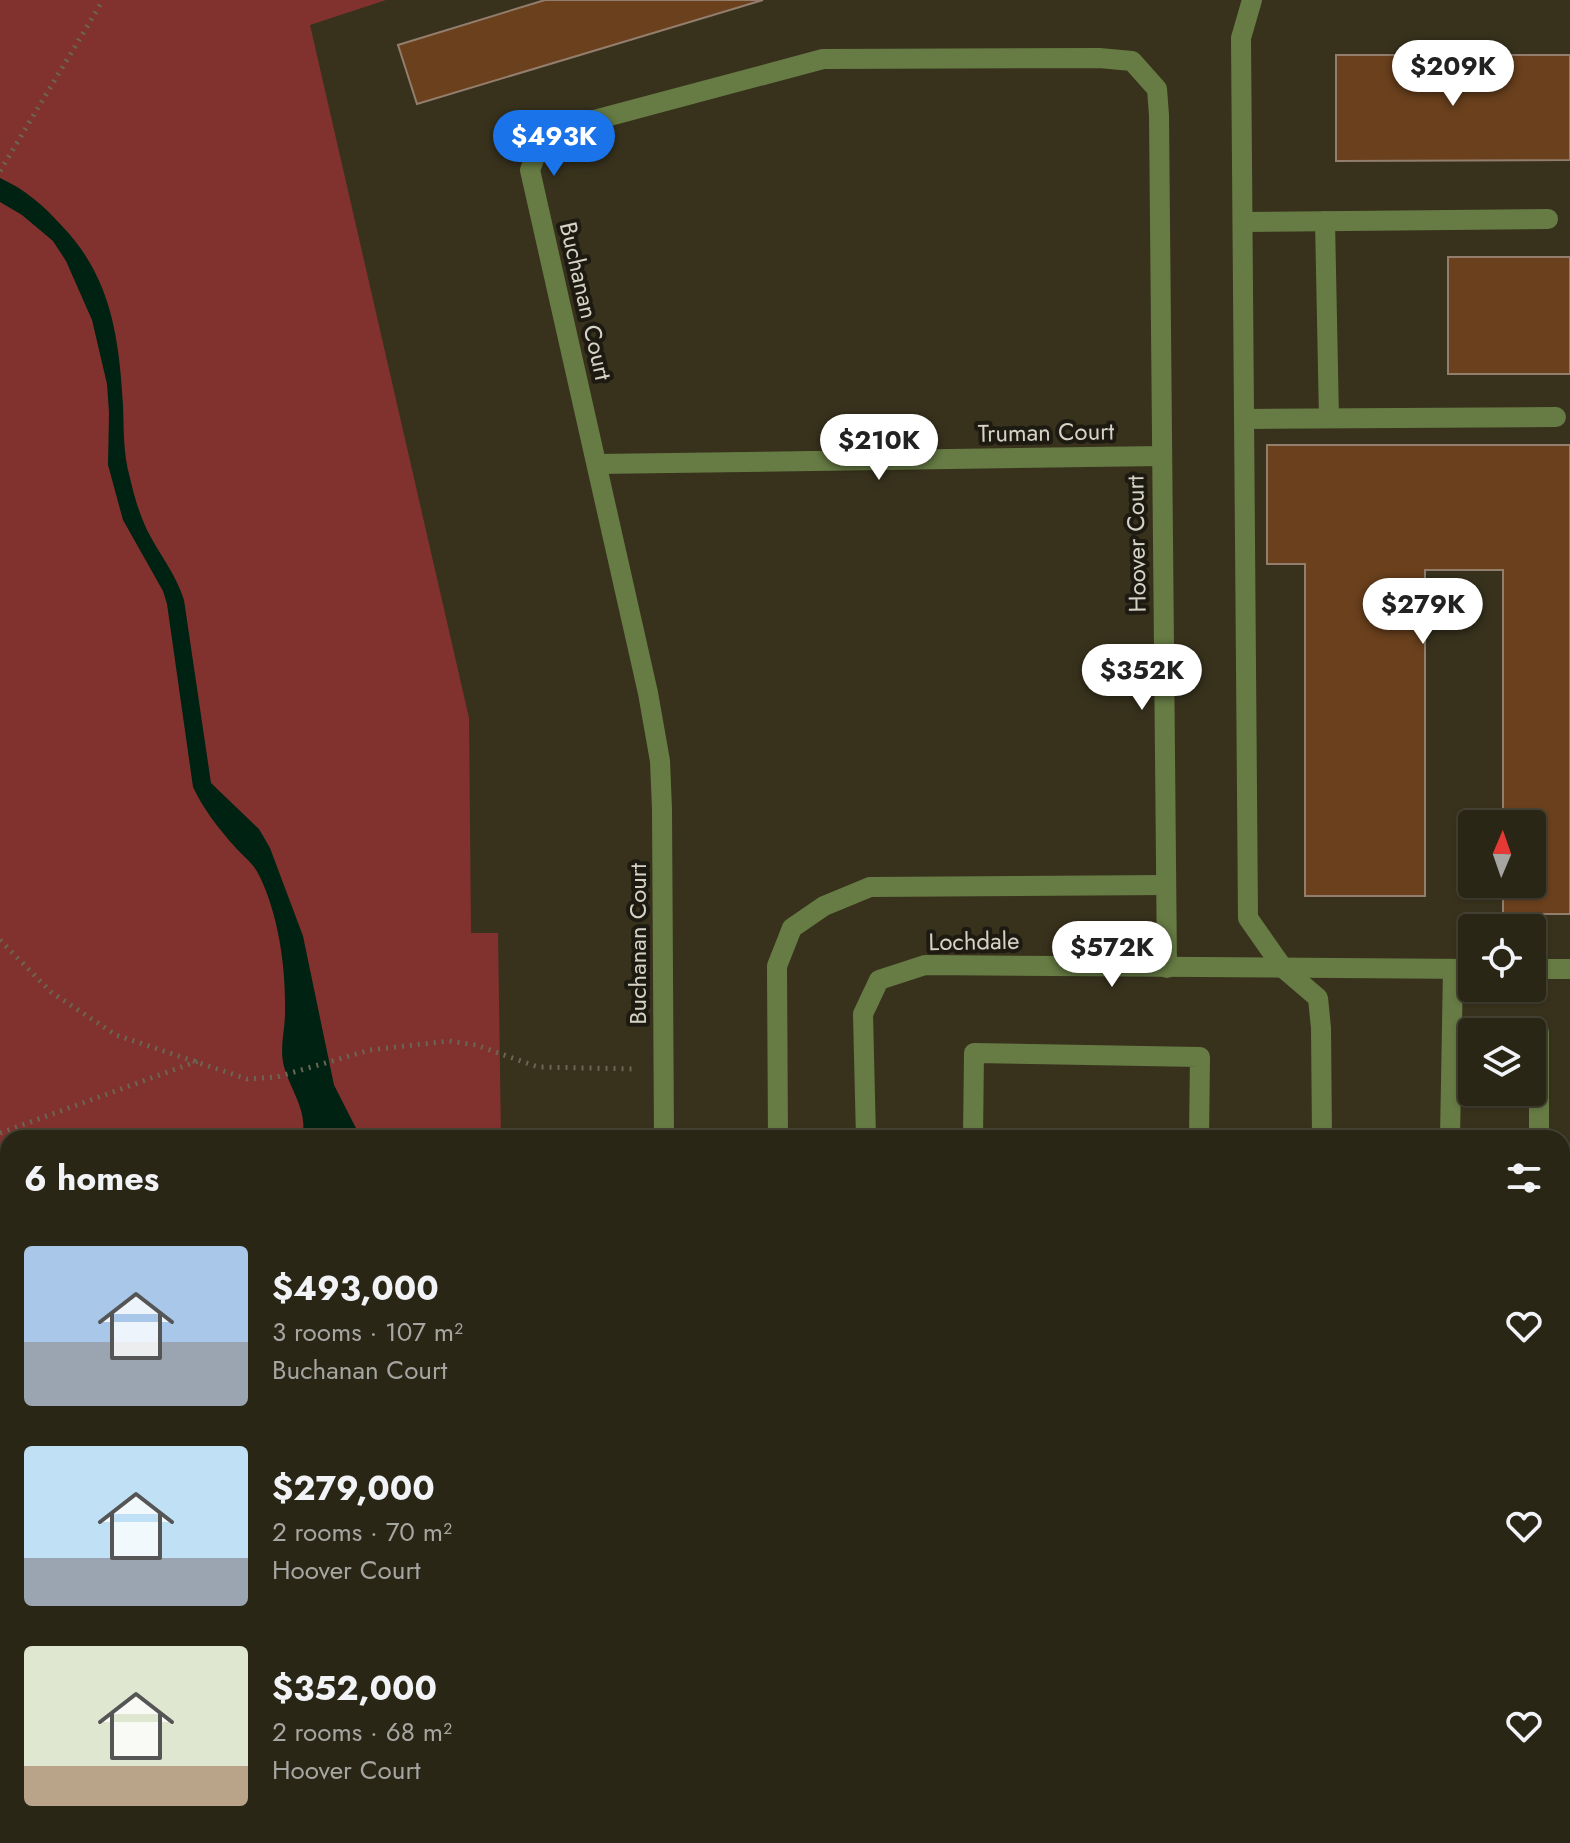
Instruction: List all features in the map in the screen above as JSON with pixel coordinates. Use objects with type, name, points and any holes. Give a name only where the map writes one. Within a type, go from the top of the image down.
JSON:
[{"type":"street","points":[[1252,0],[1241,38],[1248,918],[1283,968],[1318,998],[1322,1130]]},
{"type":"street","name":"Buchanan Court","points":[[664,1130],[660,761],[648,693],[530,170],[540,144],[572,126],[823,59],[1099,58],[1132,61],[1157,89],[1161,456]]},
{"type":"street","points":[[1243,222],[1548,219]]},
{"type":"street","points":[[1325,221],[1329,418]]},
{"type":"street","points":[[1244,419],[1556,417]]},
{"type":"street","name":"Truman Court","points":[[597,464],[1161,456]]},
{"type":"street","name":"Hoover Court","points":[[1161,456],[1167,968]]},
{"type":"street","points":[[778,1130],[777,966],[792,928],[824,906],[870,887],[1166,885]]},
{"type":"street","name":"Lochdale","points":[[866,1130],[863,1014],[879,980],[925,965],[1458,969]]},
{"type":"street","points":[[1546,969],[1570,969]]},
{"type":"street","points":[[973,1130],[974,1053],[1200,1057],[1199,1130]]},
{"type":"street","points":[[1451,1130],[1458,1067]]},
{"type":"street","points":[[1539,1106],[1539,1130]]},
{"type":"street","points":[[0,1570],[0,1647]]},
{"type":"path","points":[[0,171],[103,0]]},
{"type":"path","points":[[0,940],[51,992],[116,1035],[247,1079],[277,1077],[370,1050],[449,1041],[476,1045],[538,1067],[664,1069]]},
{"type":"path","points":[[8,1130],[198,1061]]},
{"type":"shaded area","points":[[0,0],[386,0],[310,25],[469,718],[471,933],[498,933],[501,1130],[0,1130]]},
{"type":"shaded area","points":[[0,178],[26,193],[55,218],[79,246],[102,287],[119,356],[128,469],[144,524],[177,581],[184,600],[211,783],[259,829],[270,848],[303,936],[334,1085],[357,1130],[303,1130],[301,1109],[282,1056],[285,996],[272,908],[257,871],[217,826],[193,787],[167,604],[163,591],[123,520],[108,465],[107,384],[92,320],[66,261],[53,241],[22,215],[0,202]]},
{"type":"building","points":[[545,0],[763,0],[417,104],[398,45]]},
{"type":"building","points":[[1336,55],[1570,55],[1570,160],[1336,161]]},
{"type":"building","points":[[1448,257],[1570,257],[1570,374],[1448,374]]},
{"type":"building","points":[[1267,445],[1570,445],[1570,914],[1503,914],[1503,898],[1546,898],[1546,810],[1503,810],[1503,570],[1425,570],[1425,896],[1305,896],[1305,564],[1267,564]]}]
